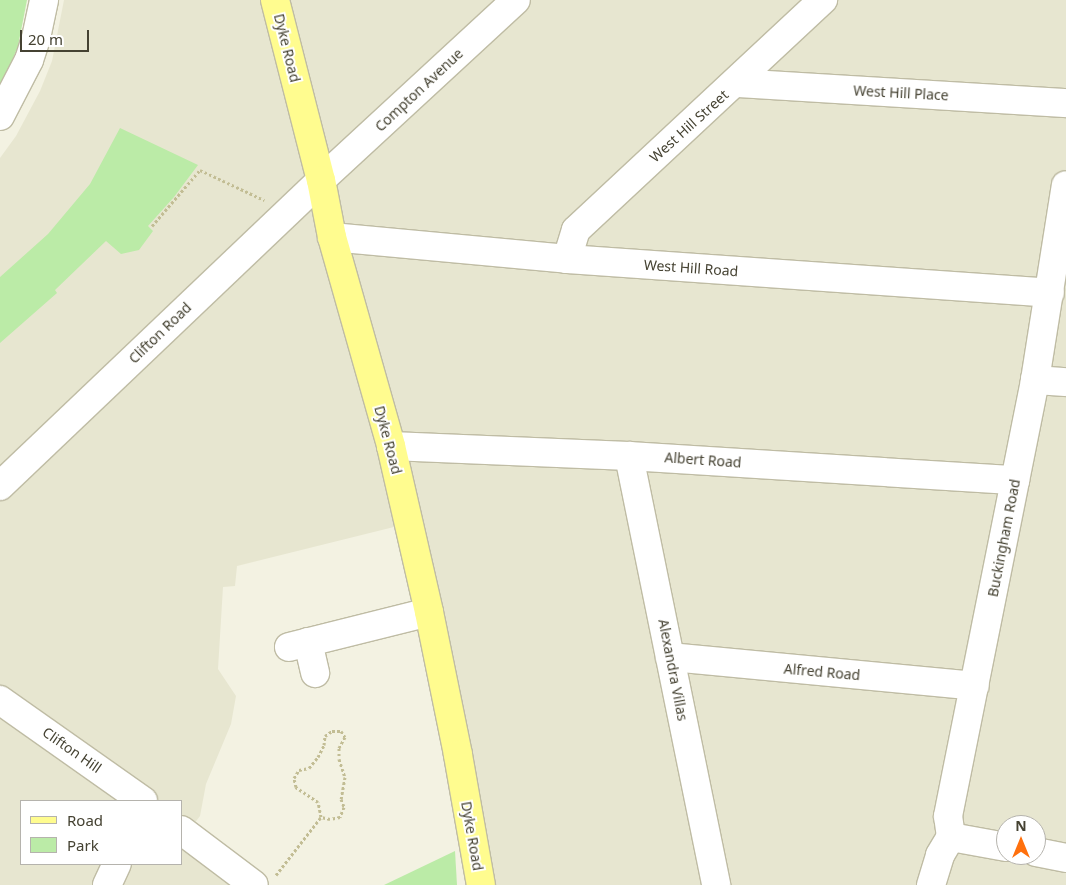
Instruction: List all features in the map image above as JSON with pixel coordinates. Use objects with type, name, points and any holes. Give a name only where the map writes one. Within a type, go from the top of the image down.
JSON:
[{"type":"main road","name":"Dyke Road","points":[[275,0],[321,180],[332,237],[391,446],[429,612],[458,754],[481,885]]},
{"type":"street","points":[[0,116],[29,60],[44,0]]},
{"type":"street","name":"Compton Avenue","points":[[321,180],[516,0]]},
{"type":"street","name":"West Hill Street","points":[[567,259],[576,230],[823,0]]},
{"type":"street","name":"West Hill Place","points":[[736,83],[1066,103]]},
{"type":"street","name":"Clifton Road","points":[[0,486],[321,180]]},
{"type":"street","name":"Buckingham Road","points":[[951,837],[948,816],[1035,380],[1066,185]]},
{"type":"street","name":"West Hill Road","points":[[332,237],[567,259],[1050,293]]},
{"type":"street","points":[[1035,380],[1066,382]]},
{"type":"street","name":"Albert Road","points":[[391,446],[629,456],[1015,480]]},
{"type":"street","name":"Alexandra Villas","points":[[629,456],[716,885]]},
{"type":"street","points":[[315,673],[298,644],[429,612]]},
{"type":"street","name":"Alfred Road","points":[[670,658],[975,686]]},
{"type":"street","name":"Clifton Hill","points":[[0,700],[142,800]]},
{"type":"street","points":[[182,831],[264,881]]},
{"type":"street","points":[[931,885],[940,855],[951,837],[996,844]]},
{"type":"street","points":[[1046,854],[1066,858]]},
{"type":"street","points":[[107,885],[117,865]]},
{"type":"path","points":[[152,226],[200,170],[277,206],[285,214]]},
{"type":"path","points":[[332,731],[341,732],[345,737],[339,748],[339,759],[345,776],[341,799],[344,807],[340,817],[330,819],[321,817],[318,802],[296,787],[294,778],[299,770],[309,768],[318,757],[324,745],[325,736],[332,731]]},
{"type":"path","points":[[264,881],[321,817]]},
{"type":"shaded area","points":[[64,0],[1066,0],[1066,885],[478,885],[414,522],[237,566],[235,586],[223,587],[218,669],[236,696],[231,724],[206,784],[200,816],[190,829],[182,822],[182,800],[159,800],[0,686],[0,158],[16,136],[40,91],[52,61]]},
{"type":"shaded area","points":[[0,710],[130,800],[20,800],[20,865],[182,865],[182,838],[248,885],[0,885]]},
{"type":"green space","points":[[0,0],[27,0],[18,46],[0,90]]},
{"type":"green space","points":[[120,128],[198,165],[174,197],[148,226],[153,231],[139,250],[121,254],[106,241],[55,290],[57,293],[0,343],[0,277],[48,234],[90,184]]},
{"type":"green space","points":[[455,851],[457,885],[384,885]]}]
